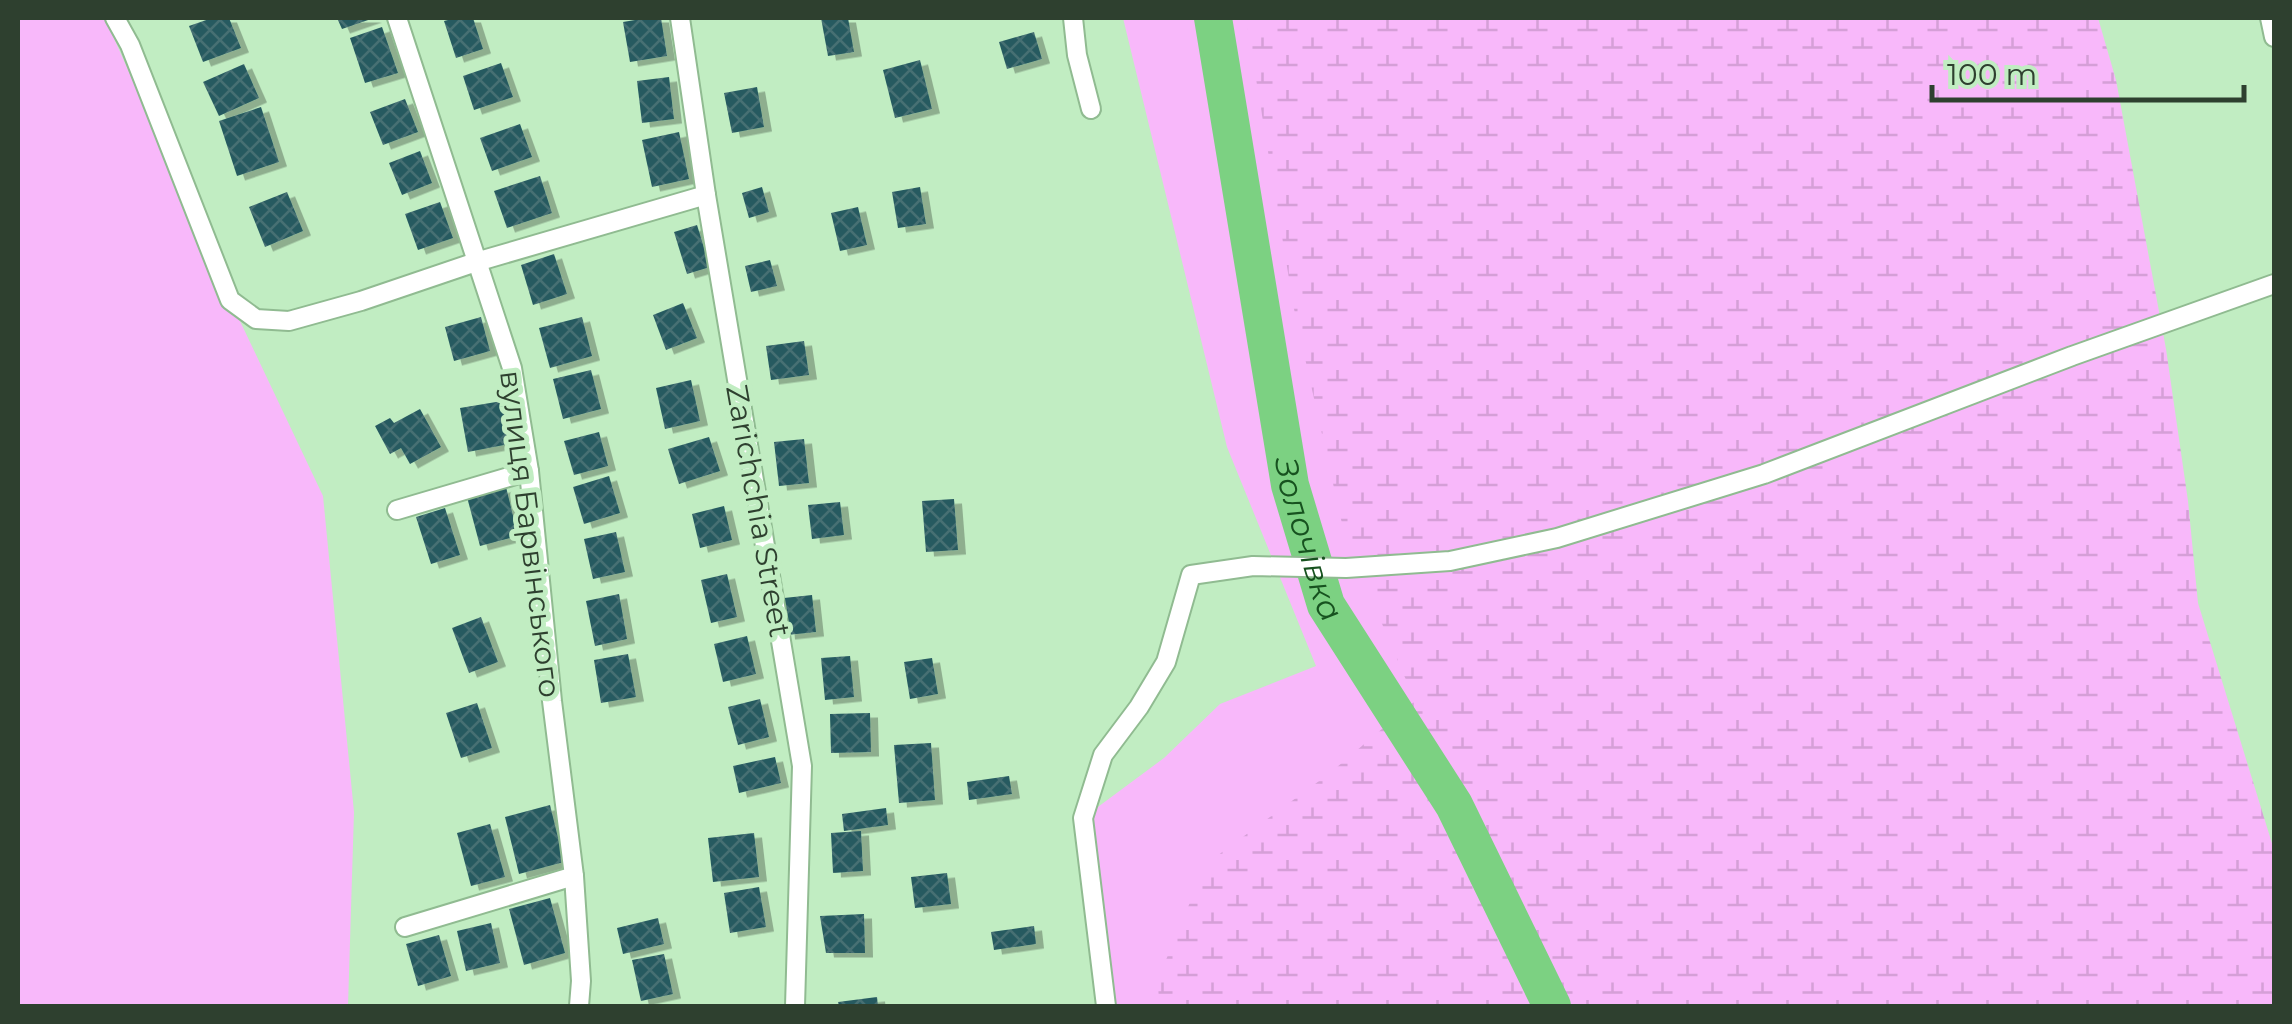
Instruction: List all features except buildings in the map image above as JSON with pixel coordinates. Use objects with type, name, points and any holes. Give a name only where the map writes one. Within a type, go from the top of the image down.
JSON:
[{"type":"street","points":[[114,18],[130,45],[230,300],[256,320],[288,322],[706,195]]},
{"type":"street","name":"вулиця Барвінського","points":[[398,18],[512,368],[529,471],[574,876],[582,981],[579,1006]]},
{"type":"street","name":"Zarichchia Street","points":[[680,18],[802,766],[795,1006]]},
{"type":"street","points":[[1074,18],[1077,55],[1090,109]]},
{"type":"street","points":[[2270,18],[2274,37]]},
{"type":"street","points":[[1106,1006],[1084,818],[1103,756],[1140,707],[1166,662],[1191,574],[1253,566],[1346,568],[1450,561],[1576,532],[1764,474],[2072,356],[2274,284]]},
{"type":"street","points":[[396,510],[529,471]]},
{"type":"street","points":[[404,927],[574,876]]},
{"type":"green space","points":[[18,18],[105,18],[230,300],[323,496],[354,812],[348,1006],[18,1006]]},
{"type":"green space","points":[[1123,18],[1311,18],[1464,708],[1349,1006],[1106,1006],[1083,818],[1164,758],[1220,704],[1316,666],[1227,447]]},
{"type":"green space","points":[[1246,18],[2098,18],[2116,80],[2166,349],[2198,603],[2274,850],[2274,1006],[1159,1006],[1158,979],[1206,864],[1330,773],[1415,701],[1345,537],[1294,309]]},
{"type":"waterway","name":"Золочівка","points":[[1213,18],[1290,485],[1326,605],[1454,805],[1552,1006]]}]
